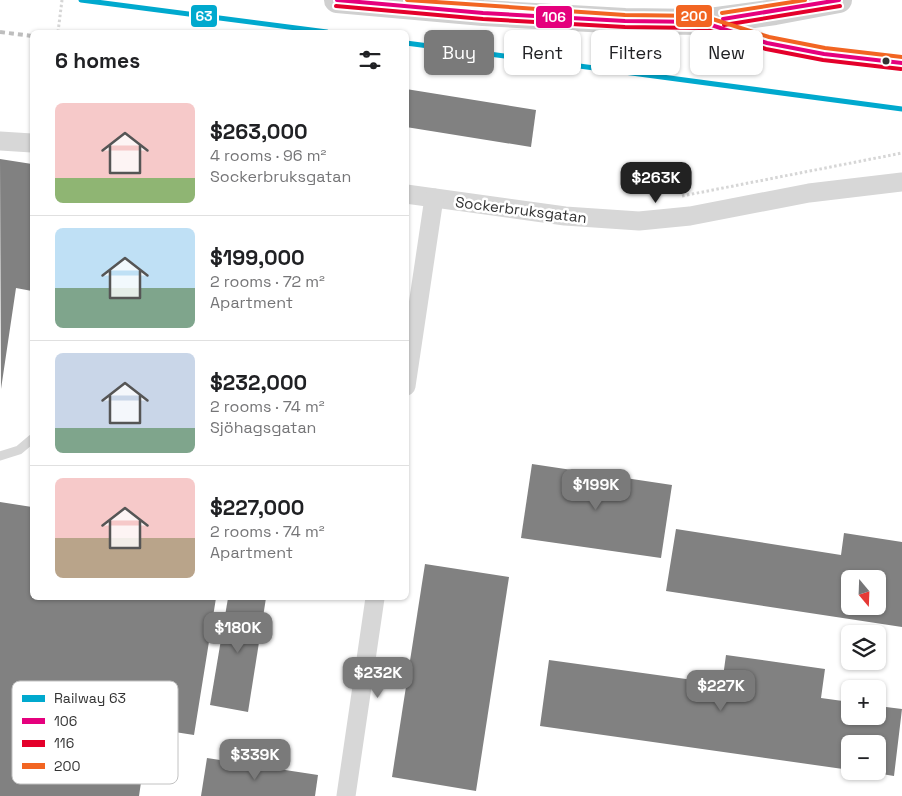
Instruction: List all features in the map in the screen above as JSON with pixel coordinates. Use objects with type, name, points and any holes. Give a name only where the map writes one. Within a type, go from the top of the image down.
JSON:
[{"type":"main road","points":[[337,0],[483,13],[625,21],[702,22],[775,12],[839,0]]},
{"type":"street","points":[[0,141],[30,143]]},
{"type":"street","name":"Sockerbruksgatan","points":[[409,194],[556,215],[639,221],[690,216],[808,193],[902,182]]},
{"type":"street","points":[[409,366],[434,198]]},
{"type":"street","points":[[346,796],[375,600]]},
{"type":"lane","points":[[702,22],[767,43],[824,54],[902,63]]},
{"type":"lane","points":[[0,456],[19,450],[30,441]]},
{"type":"path","points":[[58,30],[62,0]]},
{"type":"path","points":[[673,198],[902,153]]},
{"type":"building","points":[[409,89],[536,110],[531,147],[409,127]]},
{"type":"building","points":[[0,159],[30,164],[30,291],[16,288],[1,389]]},
{"type":"building","points":[[532,464],[672,485],[661,558],[521,538]]},
{"type":"building","points":[[0,502],[30,507],[30,600],[216,600],[194,735],[178,733],[178,681],[12,681],[12,784],[141,784],[139,796],[0,796]]},
{"type":"building","points":[[676,529],[841,555],[844,533],[902,542],[902,627],[666,591]]},
{"type":"building","points":[[425,564],[509,577],[476,791],[392,777]]},
{"type":"building","points":[[228,600],[266,600],[248,712],[210,705]]},
{"type":"building","points":[[726,655],[825,669],[821,698],[841,701],[841,725],[886,725],[886,707],[902,709],[894,776],[886,775],[886,735],[841,735],[841,769],[540,726],[549,660],[722,684]]},
{"type":"building","points":[[207,758],[318,775],[315,796],[201,796]]},
{"type":"railway","points":[[0,32],[30,36]]},
{"type":"rail line","name":"63","points":[[81,0],[312,30]]},
{"type":"rail line","name":"63","points":[[409,43],[902,109]]},
{"type":"transit line","name":"106","points":[[337,0],[483,13],[625,21],[702,22],[767,43],[824,54],[902,63]]},
{"type":"transit line","name":"200","points":[[407,0],[625,15],[703,16],[769,37],[825,48],[902,57]]},
{"type":"transit line","name":"200","points":[[722,13],[805,0]]},
{"type":"transit line","name":"106","points":[[723,19],[839,0]]},
{"type":"transit line","name":"116","points":[[336,6],[483,19],[625,27],[701,28],[766,49],[823,60],[901,69]]},
{"type":"transit line","name":"116","points":[[724,25],[840,6]]}]
